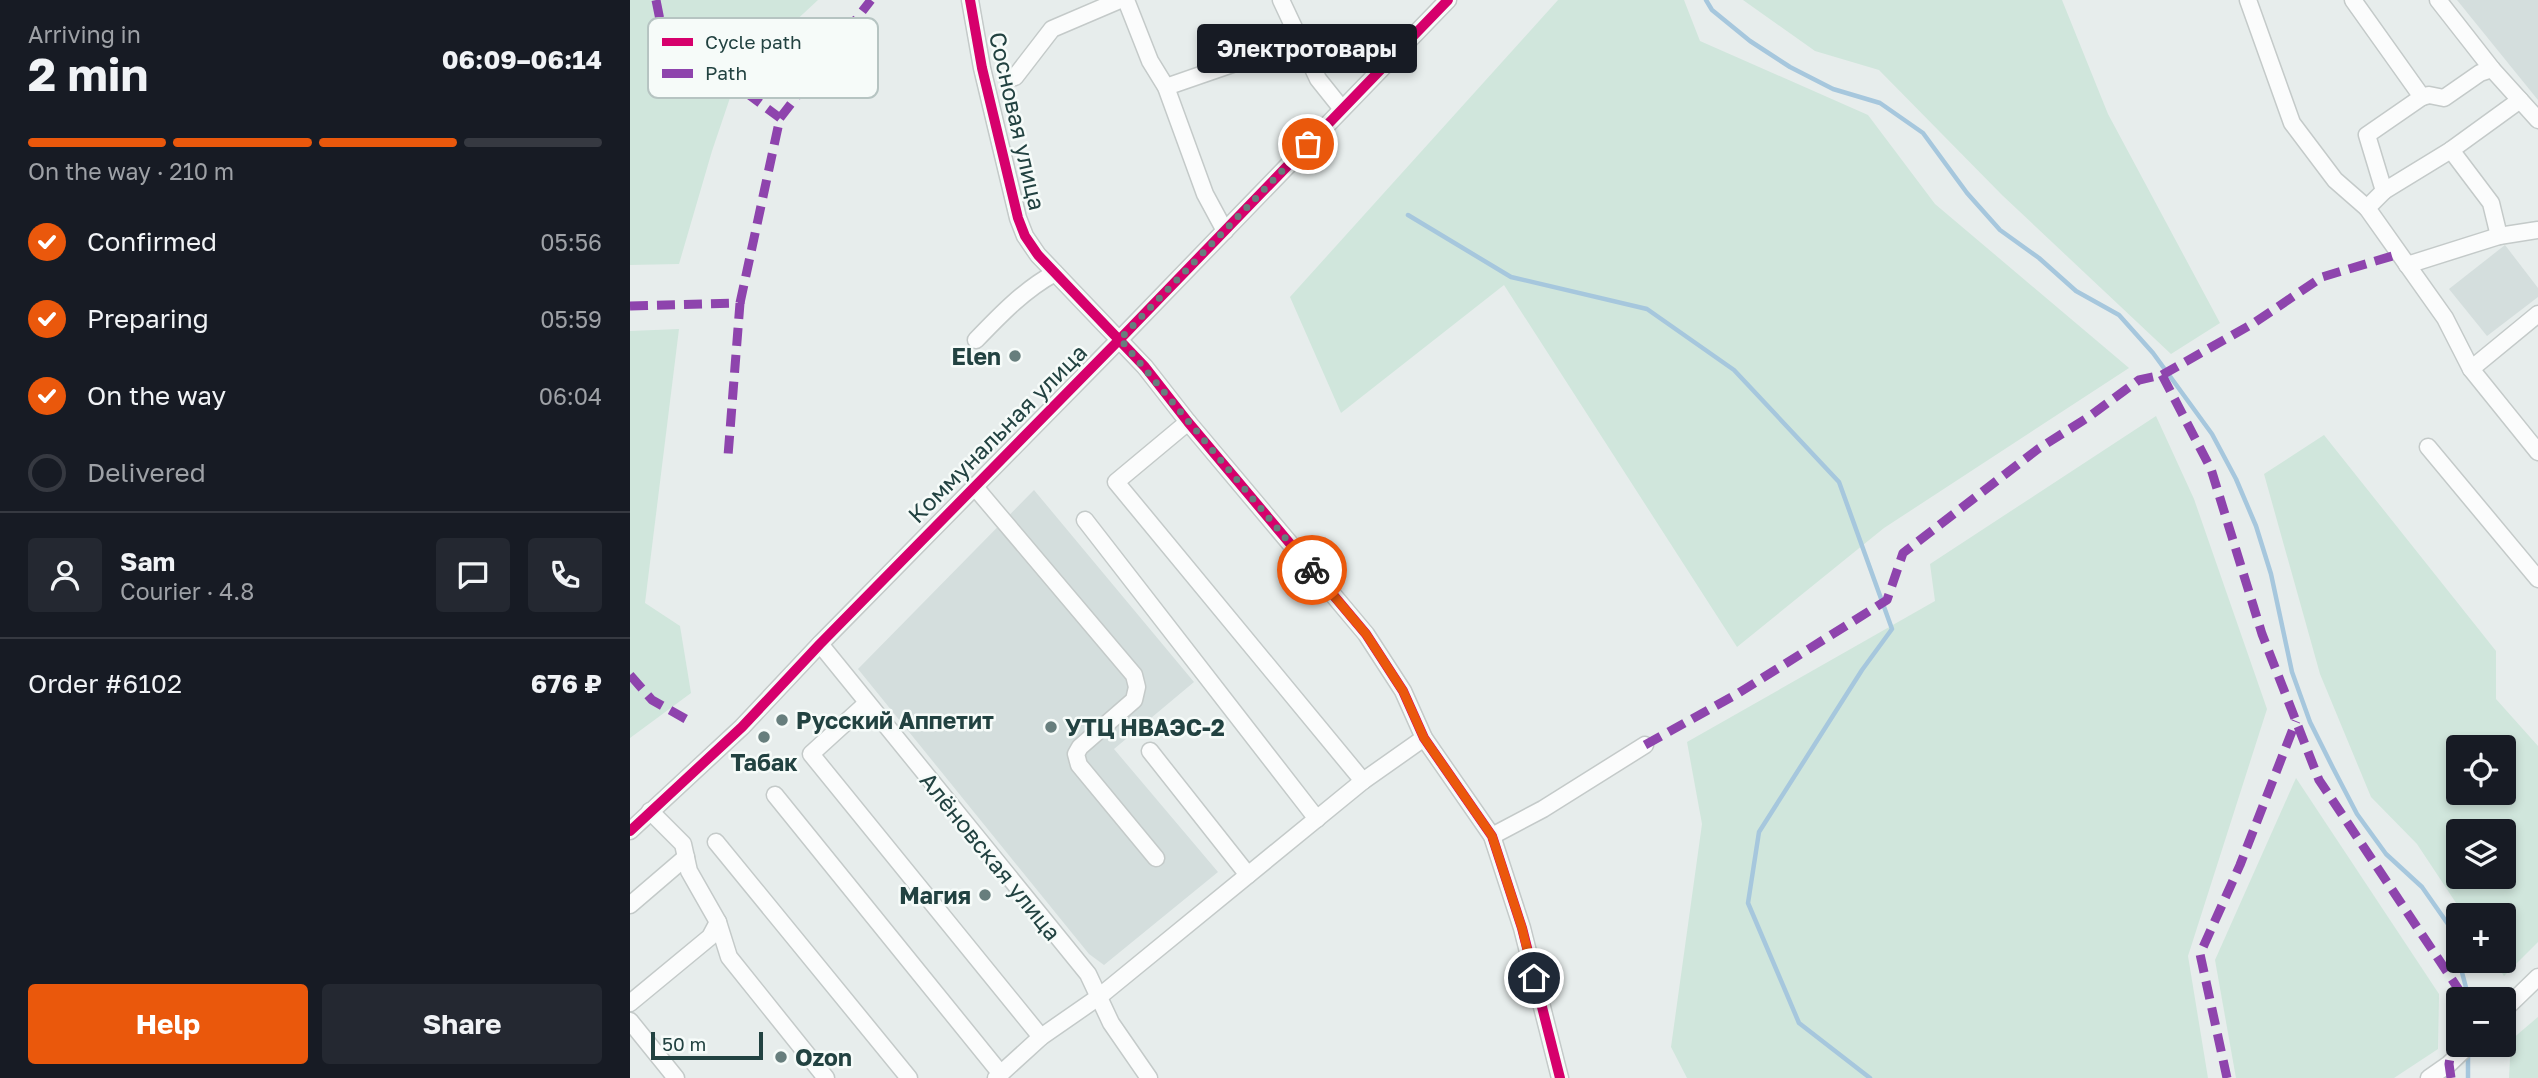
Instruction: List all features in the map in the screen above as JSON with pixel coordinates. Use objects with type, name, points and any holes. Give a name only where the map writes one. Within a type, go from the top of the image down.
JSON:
[{"type":"street","name":"Сосновая улица","points":[[970,0],[982,68],[1018,218],[1025,236],[1038,255],[1120,339],[1366,634],[1403,691],[1424,738],[1492,836],[1522,928],[1560,1078]]},
{"type":"street","points":[[1016,77],[1052,29],[1120,0]]},
{"type":"street","points":[[1126,0],[1150,61],[1166,88],[1205,194],[1225,231]]},
{"type":"street","points":[[1281,0],[1318,79],[1342,109]]},
{"type":"street","name":"Коммунальная улица","points":[[630,831],[742,727],[1448,0]]},
{"type":"street","points":[[2248,0],[2292,122],[2335,180],[2367,208],[2445,317],[2471,369],[2538,452]]},
{"type":"street","points":[[2353,0],[2422,97]]},
{"type":"street","points":[[2438,0],[2492,69],[2538,120]]},
{"type":"street","points":[[1166,88],[1299,41]]},
{"type":"street","points":[[2384,191],[2367,135],[2422,97],[2429,95],[2444,98],[2480,73],[2492,69]]},
{"type":"street","points":[[2367,208],[2384,191],[2451,150],[2520,100]]},
{"type":"street","points":[[2451,150],[2491,203],[2498,236]]},
{"type":"street","points":[[2407,265],[2498,236],[2538,230]]},
{"type":"street","points":[[976,340],[1004,311],[1043,279],[1055,273]]},
{"type":"street","points":[[2471,369],[2538,314]]},
{"type":"street","points":[[1188,422],[1116,482],[1363,781]]},
{"type":"street","points":[[2428,447],[2538,579]]},
{"type":"street","points":[[974,486],[1134,675],[1137,687],[1134,700],[1080,747],[1076,754],[1079,765],[1156,858]]},
{"type":"street","points":[[1085,520],[1317,819]]},
{"type":"street","name":"Алёновская улица","points":[[820,644],[1088,974],[1111,1023],[1149,1078]]},
{"type":"street","points":[[867,703],[811,754],[1041,1037]]},
{"type":"street","points":[[775,795],[998,1076],[1041,1037],[1100,996],[1363,781],[1424,738]]},
{"type":"street","points":[[1492,836],[1645,745]]},
{"type":"street","points":[[1150,751],[1248,876]]},
{"type":"street","points":[[650,811],[683,844],[689,871],[718,922],[729,957],[826,1078]]},
{"type":"street","points":[[716,842],[909,1078]]},
{"type":"street","points":[[630,905],[685,857]]},
{"type":"street","points":[[630,1003],[710,937],[718,922]]},
{"type":"street","points":[[2516,998],[2538,977]]},
{"type":"street","points":[[630,1021],[676,1078]]},
{"type":"street","points":[[2429,1078],[2457,1057]]},
{"type":"shaded area","points":[[2457,0],[2538,0],[2538,100]]},
{"type":"shaded area","points":[[2505,245],[2538,288],[2538,297],[2487,336],[2449,289]]},
{"type":"shaded area","points":[[1034,490],[1194,682],[1114,749],[1218,872],[1104,965],[1089,954],[858,669]]},
{"type":"green space","points":[[630,0],[818,0],[799,18],[648,18],[648,98],[730,98],[679,264],[630,265]]},
{"type":"green space","points":[[1558,0],[1684,0],[1700,41],[1868,115],[1935,204],[2129,368],[1884,528],[1737,647],[1504,285],[1341,413],[1290,297]]},
{"type":"green space","points":[[1743,0],[2062,0],[2108,114],[2220,323],[2171,354],[2002,195],[1879,70],[1815,51]]},
{"type":"green space","points":[[679,329],[645,603],[680,626],[691,693],[630,738],[630,331]]},
{"type":"green space","points":[[2156,416],[2194,499],[2267,709],[2188,956],[2208,1078],[1687,1078],[1671,1047],[1702,824],[1687,742],[1935,601],[1930,564]]},
{"type":"green space","points":[[2324,435],[2496,651],[2496,699],[2538,746],[2538,942],[2516,964],[2516,903],[2456,903],[2447,889],[2516,889],[2516,819],[2446,819],[2446,888],[2417,844],[2371,797],[2320,674],[2264,474]]},
{"type":"green space","points":[[2296,778],[2439,994],[2438,1049],[2394,1078],[2236,1078],[2215,960]]},
{"type":"green space","points":[[2538,1017],[2538,1078],[2509,1078],[2510,1057],[2516,1057],[2516,1036]]},
{"type":"waterway","points":[[1706,0],[1712,10],[1750,41],[1790,67],[1833,89],[1880,103],[1923,133],[1967,193],[2000,230],[2039,258],[2076,291],[2119,315],[2153,353],[2212,434],[2236,479],[2256,526],[2271,574],[2292,672],[2310,722],[2333,768],[2357,814],[2386,854],[2422,887],[2446,921]]},
{"type":"waterway","points":[[1408,215],[1511,277],[1647,309],[1734,370],[1839,482],[1892,629],[1862,670],[1759,832],[1748,903],[1799,1023],[1870,1078]]},
{"type":"waterway","points":[[2462,973],[2466,987]]},
{"type":"waterway","points":[[2468,1057],[2468,1078]]},
{"type":"marked path","points":[[656,0],[660,18]]},
{"type":"marked path","points":[[857,18],[871,0]]},
{"type":"marked path","points":[[753,98],[780,118]]},
{"type":"marked path","points":[[740,303],[780,118],[795,98]]},
{"type":"marked path","points":[[1645,745],[1737,694],[1887,600],[1903,553],[2038,449],[2139,380],[2162,375],[2254,323],[2322,277],[2399,254]]},
{"type":"marked path","points":[[630,306],[740,303],[728,456]]},
{"type":"marked path","points":[[2162,375],[2211,469],[2262,634],[2319,780],[2457,987]]},
{"type":"marked path","points":[[630,675],[652,700],[691,722]]},
{"type":"marked path","points":[[2227,1078],[2200,954],[2240,865],[2296,721]]},
{"type":"marked path","points":[[2450,1057],[2451,1078]]},
{"type":"cycle path","points":[[970,0],[982,68],[1018,218],[1025,236],[1038,255],[1145,367],[1366,634],[1403,691],[1424,738],[1492,836],[1522,928],[1560,1078]]},
{"type":"cycle path","points":[[630,831],[742,727],[1448,0]]},
{"type":"way so far","points":[[1308,144],[1120,339],[1312,570]]},
{"type":"place","name":"Электротовары","points":[[1308,144]]},
{"type":"place","name":"Elen","points":[[1015,356]]},
{"type":"place","name":"Русский Аппетит","points":[[782,720]]},
{"type":"place","name":"УТЦ НВАЭС-2","points":[[1051,727]]},
{"type":"place","name":"Табак","points":[[764,737]]},
{"type":"place","name":"Магия","points":[[985,895]]},
{"type":"place","name":"Ozon","points":[[781,1057]]},
{"type":"route","points":[[1312,570],[1366,634],[1403,691],[1424,738],[1492,836],[1522,928],[1534,978]]}]
